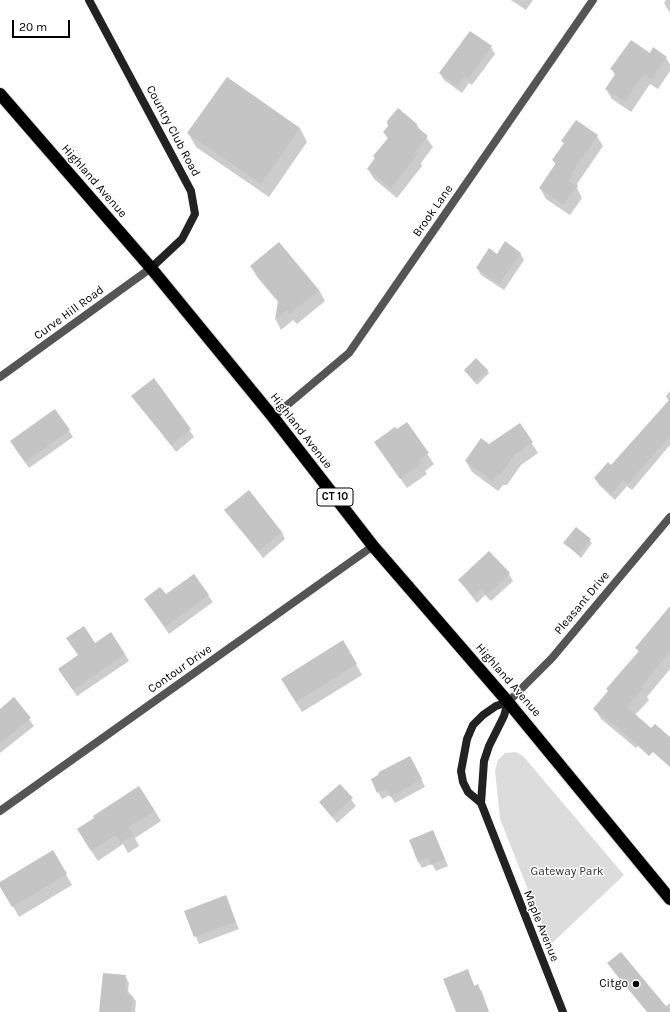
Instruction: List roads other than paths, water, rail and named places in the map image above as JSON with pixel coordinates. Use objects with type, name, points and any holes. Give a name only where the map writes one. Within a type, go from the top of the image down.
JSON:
[{"type":"highway","name":"Highland Avenue","points":[[0,94],[151,268],[273,417],[373,546],[508,702],[670,899]]},
{"type":"street","name":"Country Club Road","points":[[89,0],[191,191],[194,214],[182,239],[151,268]]},
{"type":"street","name":"Brook Lane","points":[[273,417],[349,353],[593,0]]},
{"type":"street","name":"Curve Hill Road","points":[[0,377],[151,268]]},
{"type":"street","name":"Pleasant Drive","points":[[508,702],[525,687],[552,658],[670,517]]},
{"type":"street","name":"Contour Drive","points":[[0,811],[373,546]]},
{"type":"street","name":"Maple Avenue","points":[[481,803],[468,792],[463,782],[462,764],[466,739],[473,725],[483,715],[496,706],[508,702]]},
{"type":"street","name":"Maple Avenue","points":[[508,702],[486,754],[481,803],[563,1012]]},
{"type":"place","name":"Citgo","points":[[636,984]]},
{"type":"park label","name":"Gateway Park","points":[[567,872]]}]
